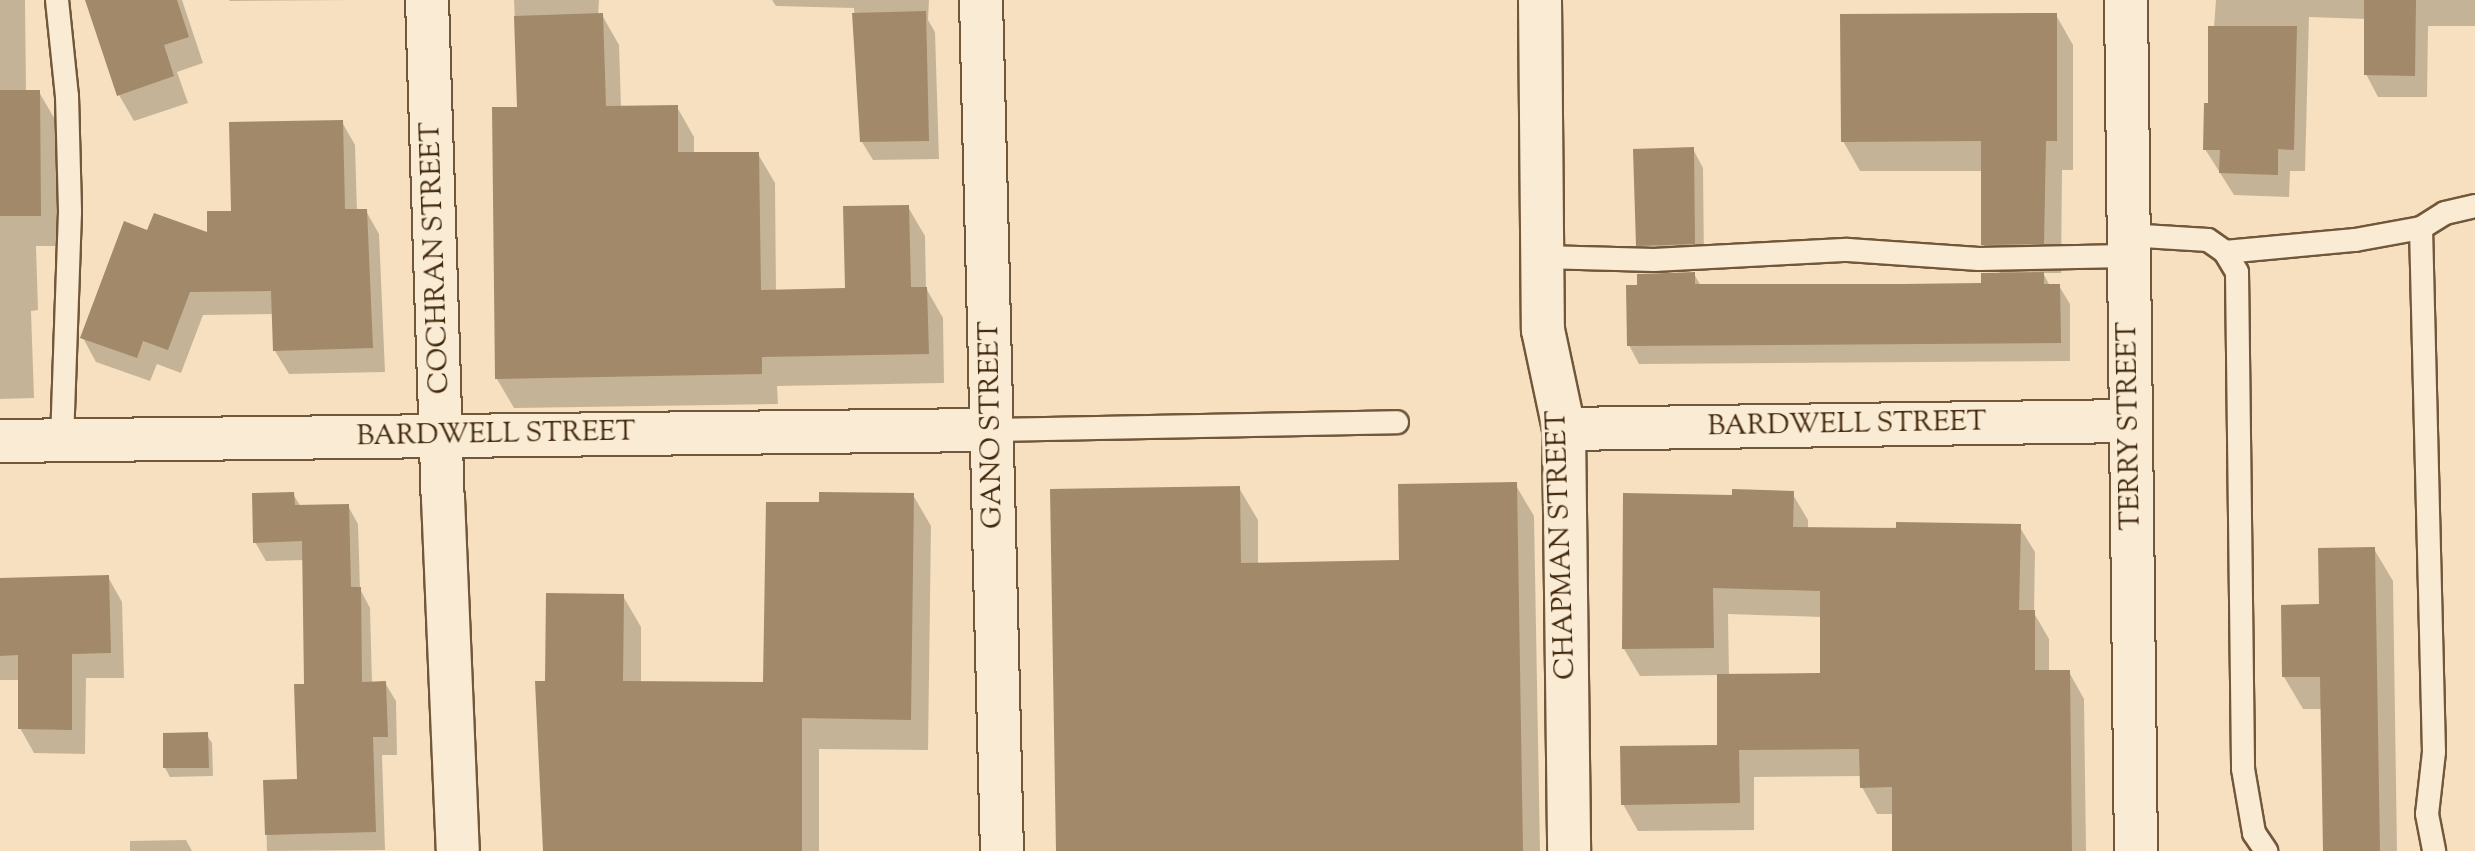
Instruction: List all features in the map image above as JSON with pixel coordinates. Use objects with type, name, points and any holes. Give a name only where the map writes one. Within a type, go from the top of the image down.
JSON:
[{"type":"street","name":"COCHRAN STREET","points":[[427,0],[458,851]]},
{"type":"street","name":"GANO STREET","points":[[981,0],[1002,851]]},
{"type":"street","name":"CHAPMAN STREET","points":[[1540,0],[1543,330],[1564,429],[1569,851]]},
{"type":"street","name":"TERRY STREET","points":[[2126,0],[2136,851]]},
{"type":"street","name":"BARDWELL STREET","points":[[1564,429],[2130,421]]},
{"type":"street","name":"BARDWELL STREET","points":[[0,441],[992,430]]},
{"type":"lane","points":[[57,0],[67,96],[70,197],[62,440]]},
{"type":"lane","points":[[2225,252],[2355,240],[2421,228],[2445,213],[2475,206]]},
{"type":"lane","points":[[2421,228],[2434,752],[2427,814],[2434,851]]},
{"type":"lane","points":[[1542,257],[1654,260],[1848,250],[1979,259],[2208,240],[2225,252],[2237,272],[2243,769],[2254,833],[2266,851]]},
{"type":"lane","points":[[992,430],[1397,422]]},
{"type":"building","points":[[85,0],[177,0],[189,37],[164,45],[174,76],[117,96]]},
{"type":"building","points":[[2364,0],[2416,0],[2415,76],[2364,75]]},
{"type":"building","points":[[926,11],[929,141],[860,142],[852,13]]},
{"type":"building","points":[[603,13],[606,106],[678,105],[678,152],[759,152],[761,290],[845,288],[843,206],[909,205],[911,287],[927,287],[929,354],[762,357],[762,374],[495,379],[492,107],[517,107],[514,16]]},
{"type":"building","points":[[2057,13],[2057,141],[2046,141],[2044,244],[1981,245],[1981,141],[1841,142],[1840,14]]},
{"type":"building","points":[[2208,26],[2297,26],[2294,150],[2278,149],[2278,175],[2219,173],[2220,150],[2203,150],[2204,103],[2208,103]]},
{"type":"building","points":[[0,90],[40,90],[41,216],[0,216]]},
{"type":"building","points":[[343,120],[345,209],[367,209],[373,348],[273,351],[271,291],[190,292],[168,350],[143,341],[137,358],[80,338],[124,221],[147,230],[154,213],[207,232],[207,211],[231,211],[229,122]]},
{"type":"building","points":[[1694,147],[1695,244],[1636,246],[1633,149]]},
{"type":"building","points":[[1695,272],[1695,284],[1903,284],[1981,283],[1981,273],[2044,272],[2044,284],[2060,284],[2061,343],[1627,346],[1626,285],[1637,285],[1637,274]]},
{"type":"building","points":[[1517,482],[1523,851],[1056,851],[1050,489],[1240,486],[1241,563],[1399,560],[1398,484]]},
{"type":"building","points":[[1732,489],[1794,491],[1793,527],[1896,528],[1896,522],[2021,524],[2019,610],[2035,610],[2035,670],[2070,670],[2072,851],[1892,851],[1892,787],[1860,788],[1859,749],[1739,750],[1740,803],[1621,805],[1620,746],[1717,745],[1717,674],[1820,673],[1820,591],[1713,588],[1714,648],[1622,649],[1623,493],[1732,495]]},
{"type":"building","points":[[294,492],[295,505],[349,504],[351,587],[361,587],[362,682],[386,681],[388,737],[373,737],[376,832],[265,835],[263,780],[297,779],[294,684],[304,684],[302,541],[253,543],[252,493]]},
{"type":"building","points":[[819,492],[914,493],[911,720],[802,718],[802,851],[543,851],[535,681],[545,681],[546,593],[624,594],[623,681],[763,682],[766,502],[819,502]]},
{"type":"building","points":[[2375,547],[2380,851],[2323,851],[2320,677],[2282,677],[2281,605],[2319,604],[2318,548]]},
{"type":"building","points":[[109,575],[111,653],[72,654],[72,730],[18,729],[18,655],[0,656],[0,578]]},
{"type":"building","points":[[208,732],[209,768],[163,768],[163,733]]}]
